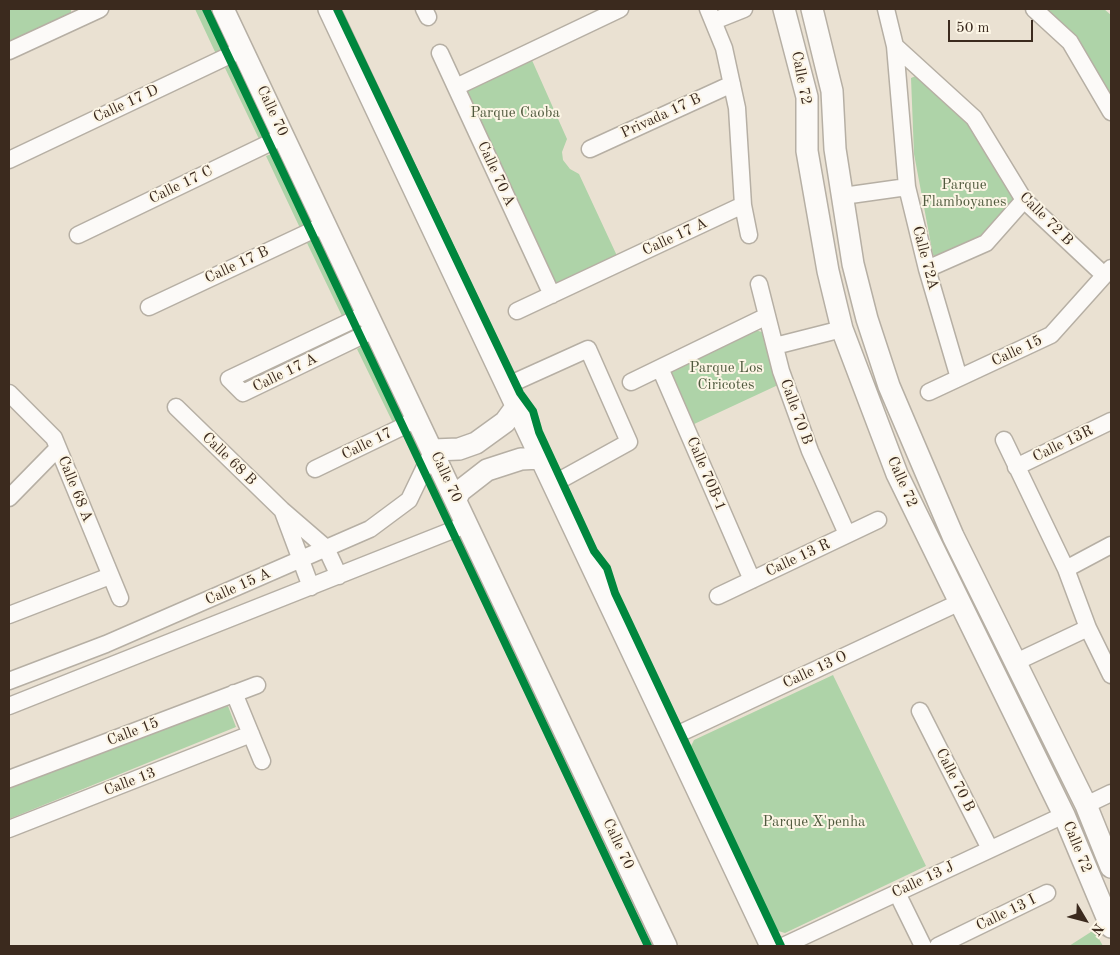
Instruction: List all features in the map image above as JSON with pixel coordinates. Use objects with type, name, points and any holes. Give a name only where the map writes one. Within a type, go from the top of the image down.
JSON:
[{"type":"main road","name":"Calle 70","points":[[223,9],[418,416],[666,946]]},
{"type":"main road","points":[[329,9],[771,946]]},
{"type":"main road","points":[[786,13],[812,9]]},
{"type":"main road","name":"Calle 72","points":[[812,9],[832,92],[839,174],[856,273],[867,318],[889,386],[953,536],[1040,708],[1086,805],[1111,866]]},
{"type":"main road","name":"Calle 72","points":[[786,13],[807,96],[807,152],[828,271],[842,329],[897,474],[958,603],[1064,815],[1111,927]]},
{"type":"main road","points":[[807,127],[834,126]]},
{"type":"main road","points":[[811,178],[839,174]]},
{"type":"main road","points":[[866,390],[878,394],[889,386]]},
{"type":"main road","points":[[433,450],[444,452],[476,443],[491,435],[505,422],[516,407]]},
{"type":"main road","points":[[456,499],[460,491],[487,470],[512,460],[540,458]]},
{"type":"main road","points":[[930,544],[941,537],[953,536]]},
{"type":"main road","points":[[1017,720],[1040,708]]},
{"type":"main road","points":[[1088,875],[1111,866]]},
{"type":"street","points":[[9,51],[95,9]]},
{"type":"street","points":[[456,87],[620,9]]},
{"type":"street","points":[[744,9],[711,15],[724,48],[737,108],[743,205],[749,236]]},
{"type":"street","name":"Calle 72A","points":[[886,9],[895,46],[907,187],[927,270],[959,378]]},
{"type":"street","points":[[1034,9],[1070,42],[1111,112]]},
{"type":"street","name":"Calle 72 B","points":[[895,46],[974,118],[1024,200],[1108,271]]},
{"type":"street","name":"Calle 17 D","points":[[9,160],[242,49]]},
{"type":"street","name":"Calle 70 A","points":[[440,53],[552,295]]},
{"type":"street","name":"Privada 17 B","points":[[590,149],[732,84]]},
{"type":"street","name":"Calle 17 C","points":[[78,234],[284,136]]},
{"type":"street","points":[[843,196],[907,187]]},
{"type":"street","points":[[927,270],[986,243],[1024,200]]},
{"type":"street","name":"Calle 17 A","points":[[517,311],[743,205]]},
{"type":"street","name":"Calle 17 B","points":[[149,307],[326,224]]},
{"type":"street","name":"Calle 15","points":[[929,392],[1051,335],[1108,271]]},
{"type":"street","name":"Calle 70 B","points":[[759,284],[775,346],[810,451],[847,534]]},
{"type":"street","points":[[631,382],[767,316]]},
{"type":"street","name":"Calle 17 A","points":[[372,321],[243,393],[229,379],[372,321]]},
{"type":"street","points":[[775,346],[842,329]]},
{"type":"street","points":[[506,386],[588,349],[629,442],[553,484]]},
{"type":"street","name":"Calle 70B-1","points":[[660,368],[752,580]]},
{"type":"street","name":"Calle 68 A","points":[[9,393],[54,438],[120,598]]},
{"type":"street","name":"Calle 68 B","points":[[176,408],[282,510],[326,548],[339,576]]},
{"type":"street","name":"Calle 17","points":[[315,469],[402,427],[418,416]]},
{"type":"street","name":"Calle 13R","points":[[1016,467],[1111,421]]},
{"type":"street","points":[[1004,440],[1066,569],[1088,628],[1111,675]]},
{"type":"street","points":[[9,498],[58,448]]},
{"type":"street","name":"Calle 15 A","points":[[9,681],[106,644],[370,529],[409,500],[433,450]]},
{"type":"street","name":"Calle 68 B","points":[[282,510],[312,587]]},
{"type":"street","name":"Calle 13 R","points":[[718,596],[878,520]]},
{"type":"street","name":"Calle 15 A","points":[[9,706],[468,524]]},
{"type":"street","points":[[1066,569],[1111,545]]},
{"type":"street","points":[[9,615],[110,576]]},
{"type":"street","name":"Calle 13 O","points":[[672,737],[958,603]]},
{"type":"street","points":[[1016,662],[1088,628]]},
{"type":"street","name":"Calle 15","points":[[9,779],[257,685]]},
{"type":"street","points":[[234,693],[262,761]]},
{"type":"street","name":"Calle 70 B","points":[[920,711],[990,849]]},
{"type":"street","name":"Calle 13","points":[[9,830],[251,734]]},
{"type":"street","points":[[1086,805],[1111,793]]},
{"type":"street","name":"Calle 13 J","points":[[783,946],[1064,815]]},
{"type":"street","points":[[897,893],[923,946]]},
{"type":"street","name":"Calle 13 I","points":[[938,946],[1048,893]]},
{"type":"green space","points":[[9,9],[71,9],[71,12],[9,44]]},
{"type":"green space","points":[[195,9],[210,9],[227,44],[224,50],[216,54]]},
{"type":"green space","points":[[1043,9],[1104,9],[1111,15],[1111,97]]},
{"type":"green space","name":"Parque Caoba","points":[[531,58],[567,139],[562,152],[563,160],[570,169],[579,174],[618,258],[559,285],[552,283],[464,96],[467,89]]},
{"type":"green space","points":[[233,64],[238,65],[268,130],[267,135],[259,139],[225,68]]},
{"type":"green space","name":"Parque Flamboyanes","points":[[918,75],[970,123],[1014,195],[1013,204],[982,239],[939,258],[933,255],[914,154],[911,78]]},
{"type":"green space","points":[[278,153],[309,219],[308,224],[300,228],[266,156]]},
{"type":"green space","points":[[315,239],[319,241],[352,308],[350,313],[342,316],[307,243]]},
{"type":"green space","name":"Parque Los Ciricotes","points":[[755,330],[762,332],[778,385],[692,425],[669,377],[671,370]]},
{"type":"green space","points":[[365,345],[370,346],[402,415],[401,420],[393,423],[357,349]]},
{"type":"green space","name":"Parque X'penha","points":[[833,675],[926,866],[785,933],[775,930],[689,750],[694,740]]},
{"type":"green space","points":[[228,706],[236,727],[9,819],[9,785]]},
{"type":"green space","points":[[1094,930],[1103,946],[1069,946]]},
{"type":"cycle path","points":[[206,9],[648,946]]},
{"type":"cycle path","points":[[337,9],[520,393],[533,411],[539,432],[594,551],[607,568],[615,593],[781,946]]}]
